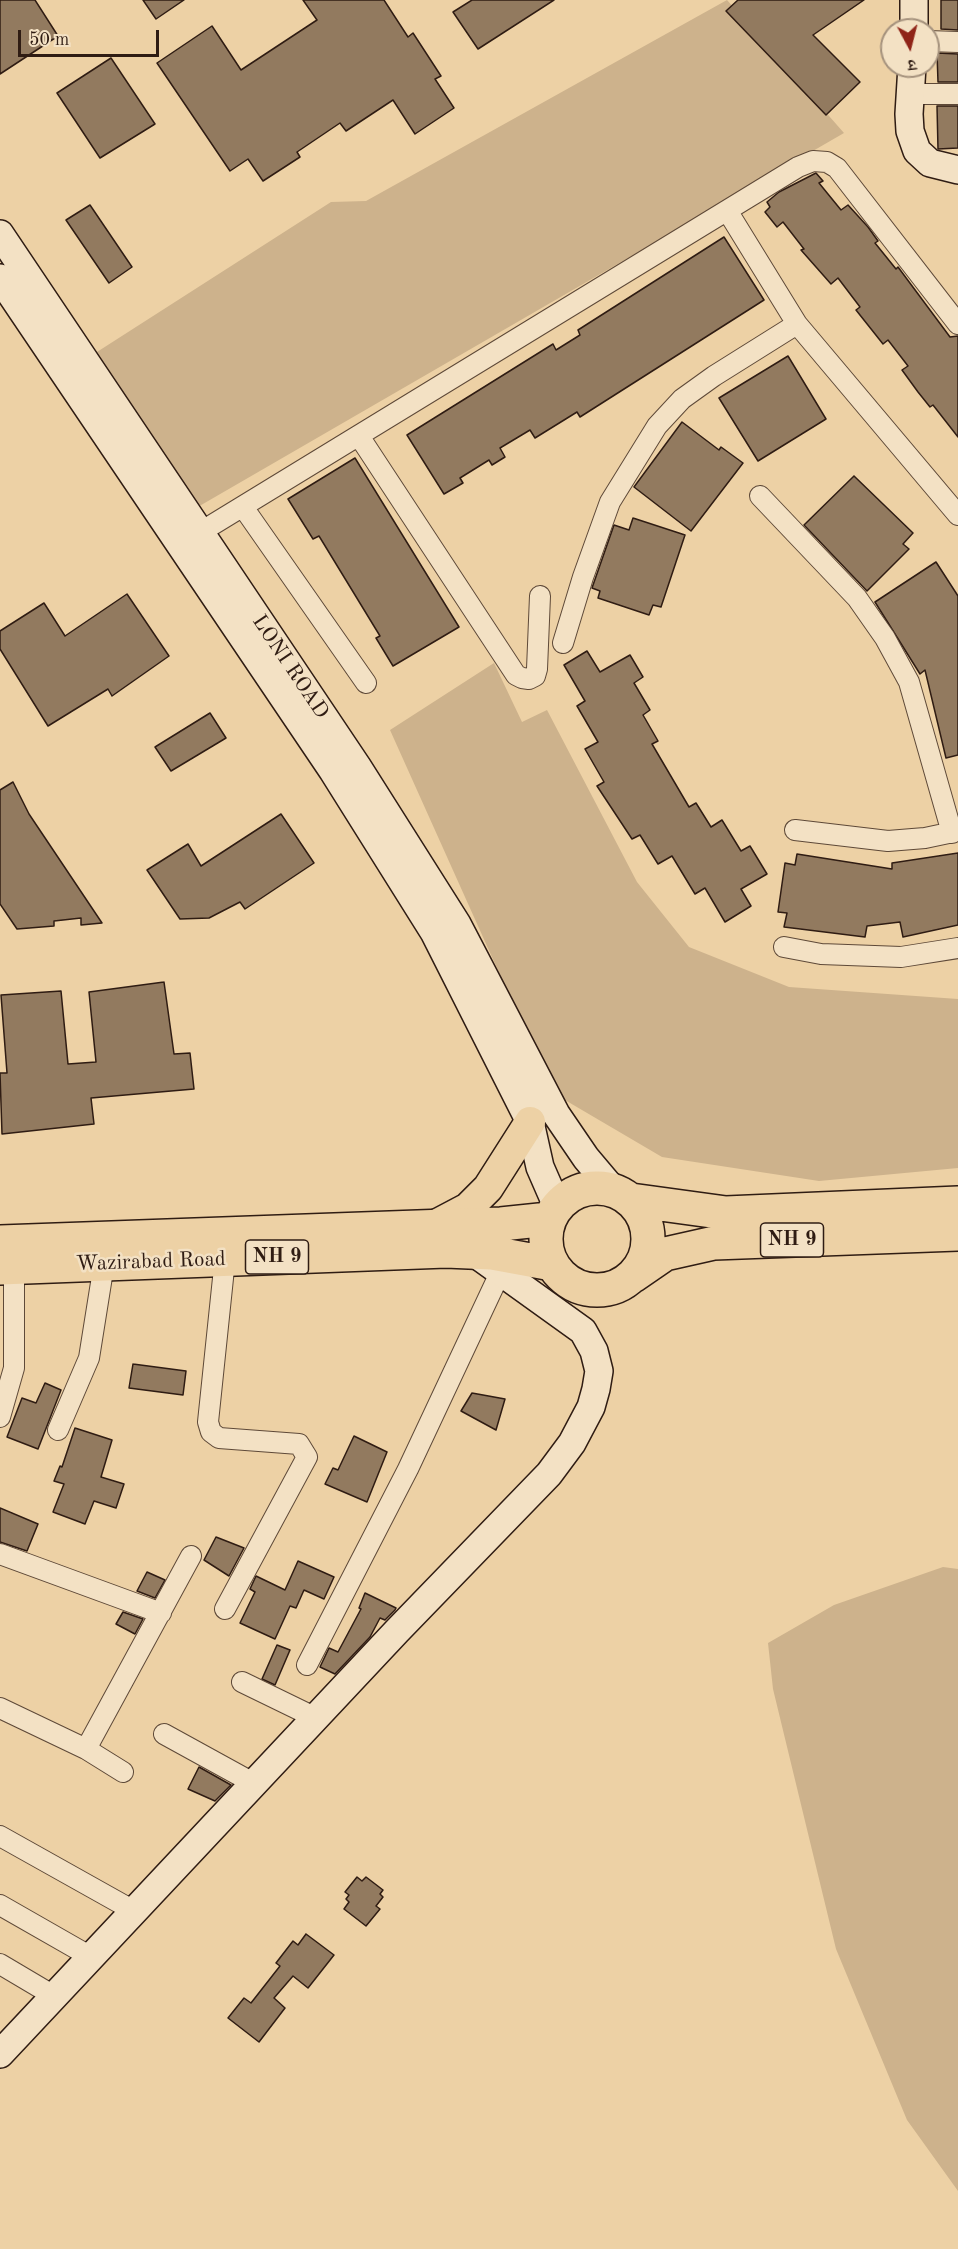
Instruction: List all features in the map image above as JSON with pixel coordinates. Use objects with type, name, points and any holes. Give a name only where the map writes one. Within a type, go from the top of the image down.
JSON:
[{"type":"highway","points":[[592,1188],[622,1195],[644,1217],[649,1238],[645,1259],[633,1276],[608,1289],[592,1290],[565,1280],[552,1264],[546,1242],[553,1213],[577,1191],[592,1188]]},
{"type":"highway","name":"NH 9","points":[[622,1195],[726,1213],[958,1203]]},
{"type":"highway","name":"Wazirabad Road","points":[[7,1255],[501,1224],[553,1213]]},
{"type":"highway","name":"NH 9","points":[[633,1276],[665,1254],[714,1243],[958,1233]]},
{"type":"highway","name":"Wazirabad Road","points":[[7,1255],[104,1264],[473,1252],[552,1264]]},
{"type":"main road","points":[[432,1227],[468,1208],[488,1188],[534,1111]]},
{"type":"street","points":[[914,0],[914,18]]},
{"type":"street","points":[[940,41],[958,42]]},
{"type":"street","points":[[911,78],[910,132],[917,151],[930,163],[958,170]]},
{"type":"street","points":[[910,94],[958,94]]},
{"type":"street","points":[[199,533],[728,212],[798,167],[813,161],[827,162],[837,168],[958,324]]},
{"type":"street","points":[[728,212],[797,324],[958,515]]},
{"type":"street","name":"LONI ROAD","points":[[0,234],[199,533],[359,790],[434,932],[534,1111]]},
{"type":"street","name":"LONI ROAD","points":[[0,278],[359,790],[457,924],[534,1111]]},
{"type":"street","points":[[563,643],[583,577],[610,502],[657,426],[682,399],[797,324]]},
{"type":"street","points":[[359,436],[516,675],[522,678],[529,679],[537,669],[540,596]]},
{"type":"street","points":[[760,496],[857,598],[885,638],[909,682],[955,832],[888,841],[795,830]]},
{"type":"street","points":[[243,507],[366,682]]},
{"type":"street","points":[[784,947],[821,954],[902,957],[958,948]]},
{"type":"street","points":[[534,1111],[586,1158],[622,1195]]},
{"type":"street","points":[[534,1111],[540,1167],[553,1213]]},
{"type":"street","points":[[0,2054],[549,1474],[572,1443],[591,1407],[598,1371],[594,1351],[583,1331],[473,1252]]},
{"type":"street","points":[[0,1418],[14,1368],[7,1255]]},
{"type":"street","points":[[225,1259],[208,1422],[211,1432],[219,1438],[299,1443],[307,1457],[225,1609]]},
{"type":"street","points":[[58,1430],[89,1358],[104,1264]]},
{"type":"street","points":[[308,1665],[408,1469],[501,1273]]},
{"type":"street","points":[[0,1554],[161,1613]]},
{"type":"street","points":[[86,1749],[191,1556]]},
{"type":"street","points":[[242,1682],[316,1718]]},
{"type":"street","points":[[0,1708],[86,1749],[123,1772]]},
{"type":"street","points":[[164,1734],[255,1784]]},
{"type":"street","points":[[0,1836],[134,1911]]},
{"type":"street","points":[[0,1905],[91,1958]]},
{"type":"street","points":[[0,1964],[54,1996]]},
{"type":"shaded area","points":[[727,0],[844,133],[196,508],[86,359],[331,202],[366,201]]},
{"type":"shaded area","points":[[494,663],[522,722],[547,710],[637,882],[689,947],[789,987],[958,999],[958,1168],[819,1181],[662,1157],[553,1093],[390,730]]},
{"type":"shaded area","points":[[943,1567],[958,1569],[958,2191],[907,2120],[836,1949],[773,1689],[768,1643],[834,1605]]},
{"type":"building","points":[[0,0],[35,0],[58,36],[0,74]]},
{"type":"building","points":[[143,0],[184,0],[156,19]]},
{"type":"building","points":[[303,0],[384,0],[408,37],[413,33],[441,76],[435,79],[454,108],[415,134],[393,100],[346,131],[340,123],[297,152],[300,157],[263,181],[248,159],[230,171],[157,63],[212,26],[241,70],[317,20]]},
{"type":"building","points":[[472,0],[554,0],[478,49],[453,12]]},
{"type":"building","points":[[738,0],[864,0],[813,35],[860,82],[826,115],[726,11]]},
{"type":"building","points":[[941,0],[958,0],[958,30],[941,29]]},
{"type":"building","points":[[940,53],[958,54],[958,82],[938,82]]},
{"type":"building","points":[[111,58],[155,124],[100,158],[57,93]]},
{"type":"building","points":[[937,106],[958,106],[958,148],[938,149]]},
{"type":"building","points":[[816,173],[823,181],[819,183],[841,210],[848,205],[868,227],[878,241],[875,243],[896,269],[898,267],[950,337],[958,336],[958,437],[933,405],[930,407],[902,370],[908,366],[888,340],[883,344],[856,310],[860,307],[838,278],[831,284],[801,250],[804,249],[783,222],[777,227],[765,212],[770,207],[767,202],[779,192]]},
{"type":"building","points":[[90,205],[132,267],[109,283],[66,220]]},
{"type":"building","points":[[724,237],[764,300],[580,417],[577,412],[535,438],[530,430],[500,448],[505,457],[492,465],[489,460],[460,478],[463,483],[444,494],[407,435],[553,344],[556,350],[580,335],[578,330]]},
{"type":"building","points":[[788,356],[826,419],[758,461],[719,398]]},
{"type":"building","points":[[682,422],[719,450],[721,447],[743,463],[691,531],[634,487]]},
{"type":"building","points":[[355,458],[459,627],[393,666],[376,638],[380,636],[319,536],[313,539],[288,499]]},
{"type":"building","points":[[854,476],[913,533],[903,544],[909,549],[867,591],[804,525]]},
{"type":"building","points":[[633,518],[685,535],[661,607],[653,605],[649,615],[598,598],[600,591],[592,588],[614,525],[629,530]]},
{"type":"building","points":[[936,562],[958,596],[958,755],[946,758],[925,670],[920,674],[875,602]]},
{"type":"building","points":[[127,594],[169,656],[112,696],[108,689],[48,726],[0,649],[0,631],[44,603],[65,636]]},
{"type":"building","points":[[587,651],[600,672],[630,655],[643,677],[634,683],[650,710],[643,715],[658,741],[652,744],[689,807],[696,803],[711,827],[722,820],[741,851],[750,846],[767,874],[741,889],[751,906],[725,922],[705,888],[695,894],[672,856],[658,864],[640,835],[632,839],[597,786],[604,782],[585,749],[598,742],[577,706],[585,701],[564,665]]},
{"type":"building","points":[[210,713],[226,738],[171,771],[155,747]]},
{"type":"building","points":[[13,782],[29,814],[102,923],[81,925],[81,918],[54,921],[54,926],[17,929],[0,904],[0,790]]},
{"type":"building","points":[[281,814],[314,863],[245,909],[240,902],[209,918],[180,919],[147,870],[188,844],[201,866]]},
{"type":"building","points":[[958,853],[958,925],[903,937],[900,922],[867,926],[865,937],[784,927],[787,913],[778,912],[785,863],[795,865],[797,854],[892,869],[892,863]]},
{"type":"building","points":[[164,982],[174,1054],[190,1053],[194,1089],[91,1098],[94,1124],[2,1134],[0,1073],[7,1073],[1,995],[61,991],[68,1064],[96,1062],[89,992]]},
{"type":"building","points":[[133,1364],[186,1371],[183,1395],[129,1388]]},
{"type":"building","points":[[45,1383],[61,1390],[38,1449],[7,1437],[22,1398],[36,1403]]},
{"type":"building","points":[[472,1393],[505,1399],[496,1430],[461,1411]]},
{"type":"building","points":[[75,1428],[112,1440],[101,1477],[124,1484],[116,1508],[94,1501],[85,1524],[53,1512],[64,1484],[54,1481],[60,1466],[62,1467]]},
{"type":"building","points":[[354,1436],[387,1452],[367,1502],[325,1484],[333,1468],[338,1470]]},
{"type":"building","points":[[0,1508],[38,1524],[27,1551],[0,1542]]},
{"type":"building","points":[[216,1537],[244,1548],[229,1576],[204,1560]]},
{"type":"building","points":[[298,1561],[334,1577],[324,1599],[304,1590],[296,1608],[290,1606],[275,1639],[240,1623],[255,1592],[250,1589],[256,1576],[285,1590]]},
{"type":"building","points":[[147,1572],[165,1580],[155,1598],[137,1591]]},
{"type":"building","points":[[365,1593],[396,1608],[395,1610],[385,1620],[380,1618],[370,1637],[335,1674],[320,1667],[329,1648],[338,1652],[361,1609],[359,1608]]},
{"type":"building","points":[[123,1612],[143,1619],[135,1634],[116,1624]]},
{"type":"building","points":[[277,1645],[290,1650],[275,1685],[262,1679]]},
{"type":"building","points":[[199,1767],[231,1785],[215,1801],[188,1789]]},
{"type":"building","points":[[357,1877],[362,1881],[366,1877],[383,1890],[380,1894],[383,1897],[376,1906],[380,1909],[366,1926],[344,1909],[349,1902],[346,1899],[349,1895],[345,1892]]},
{"type":"building","points":[[306,1934],[334,1955],[308,1988],[293,1976],[274,1998],[285,2008],[259,2042],[228,2018],[244,1998],[251,2003],[280,1966],[276,1963],[293,1941],[298,1945]]}]
